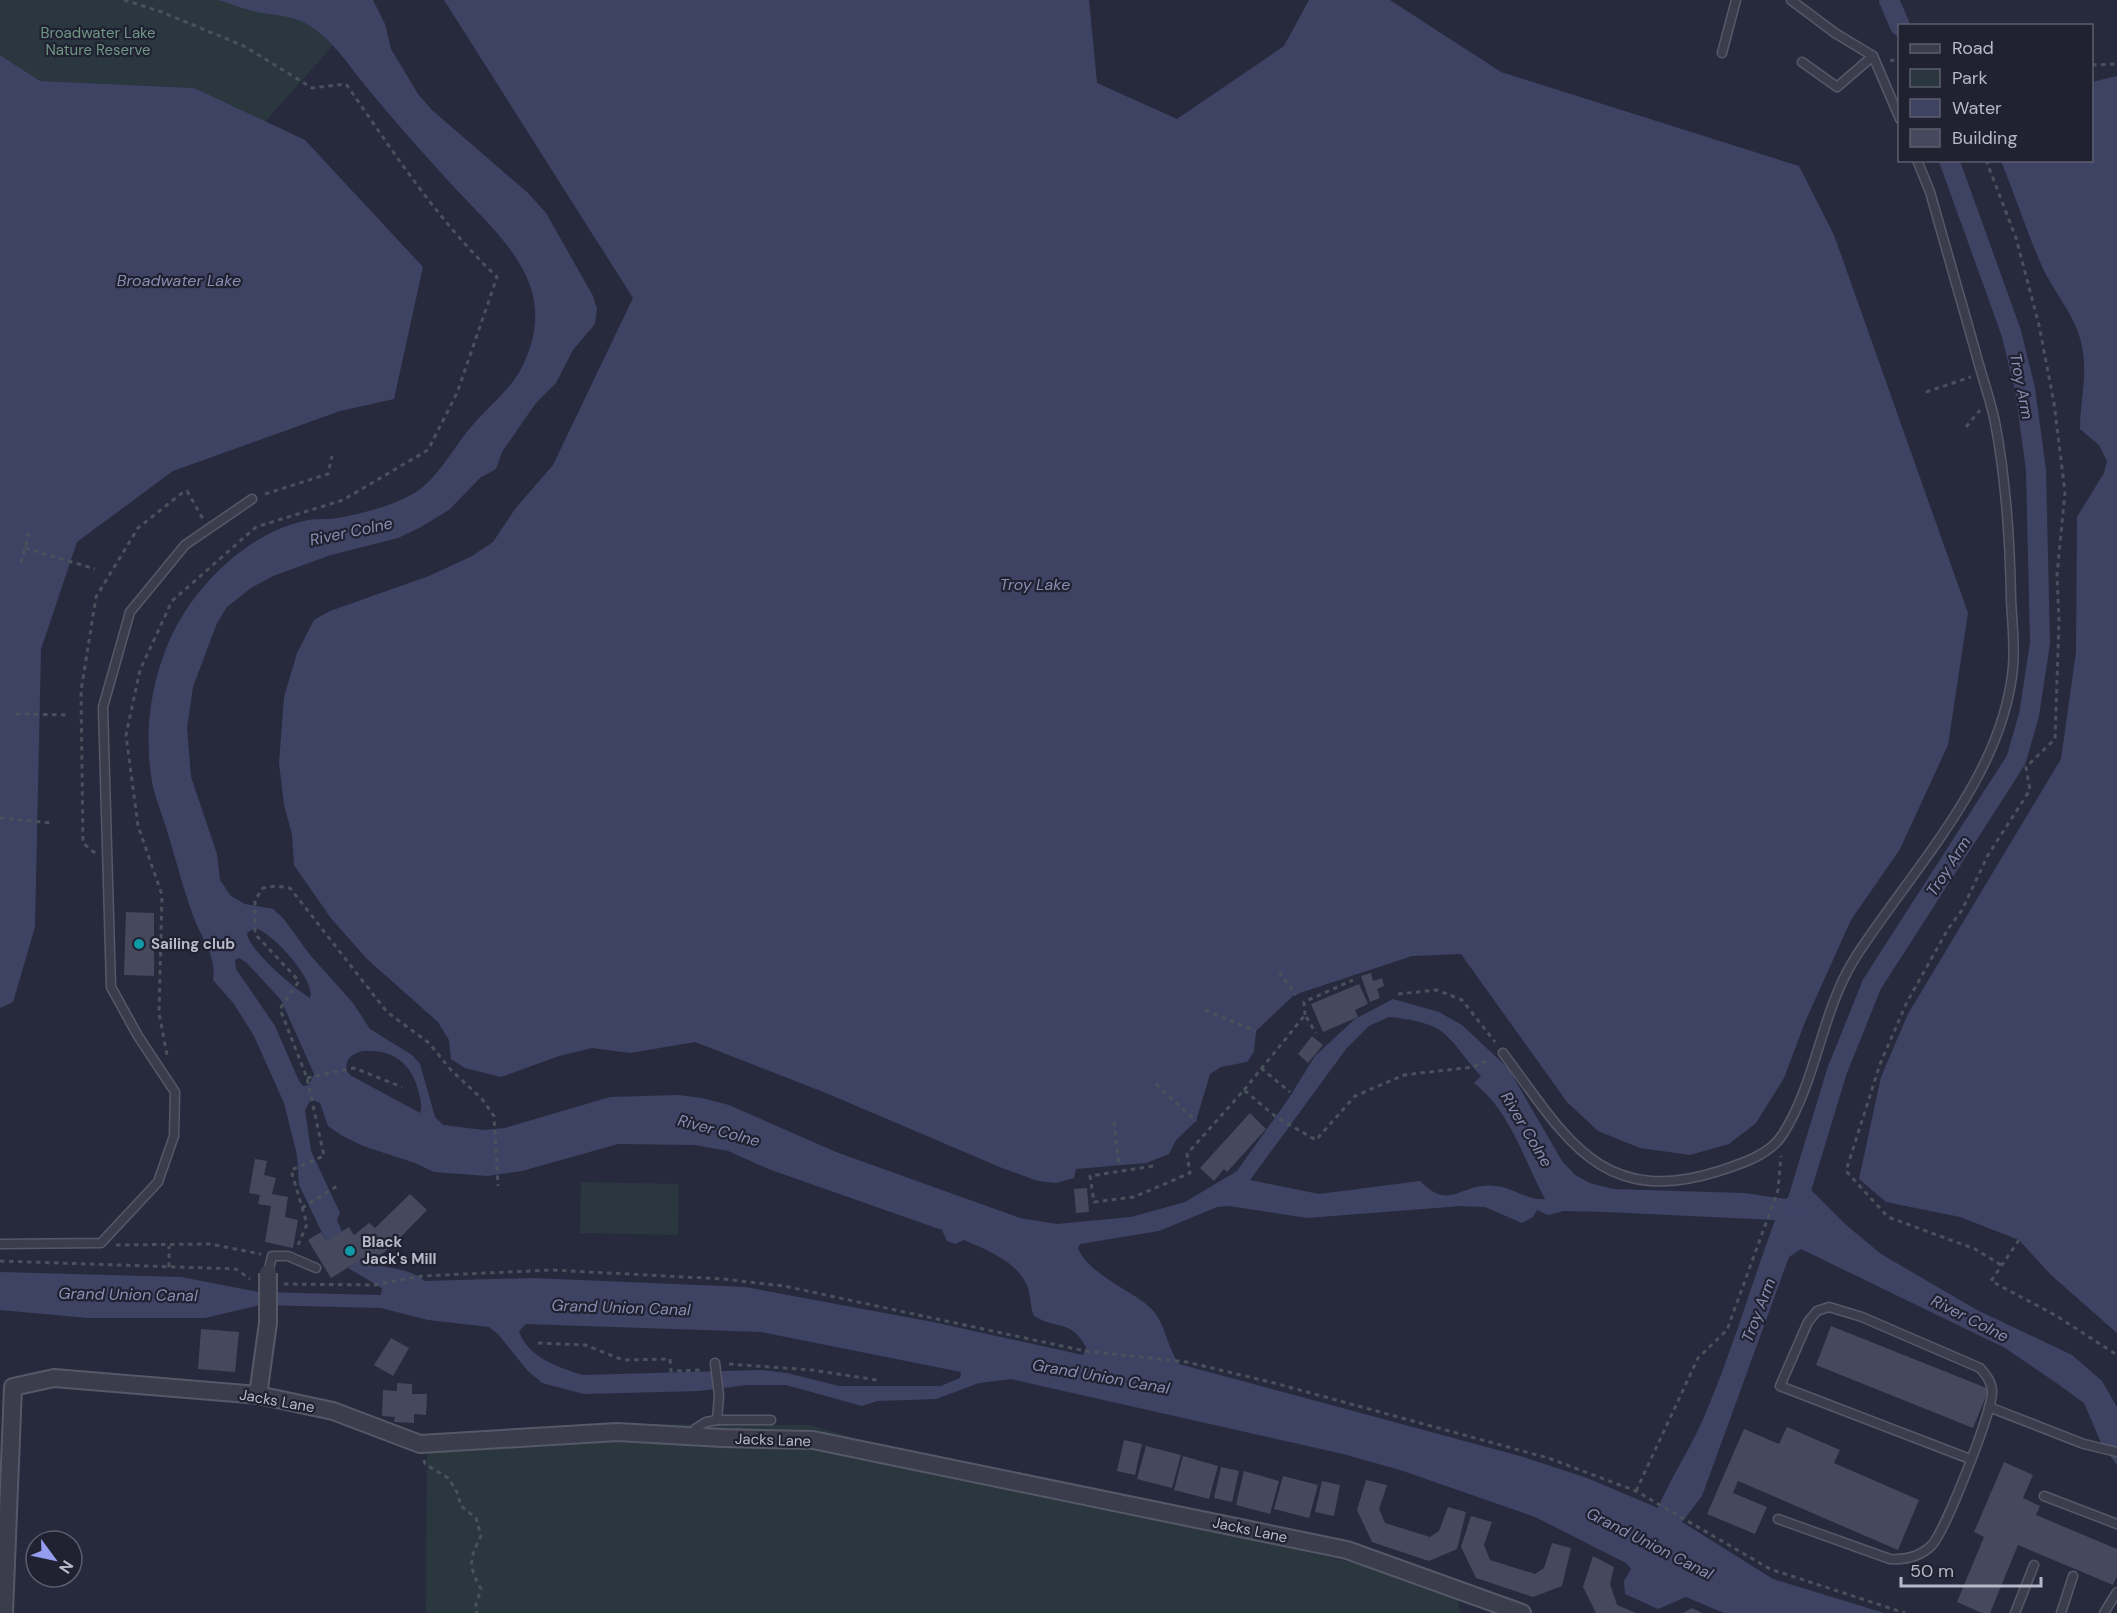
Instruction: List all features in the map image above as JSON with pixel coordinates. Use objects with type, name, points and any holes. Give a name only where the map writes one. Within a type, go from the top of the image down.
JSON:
[{"type":"street","points":[[258,1395],[268,1323],[268,1273]]},
{"type":"street","name":"Jacks Lane","points":[[4,1613],[13,1387],[54,1378],[258,1395],[333,1411],[420,1444],[617,1432],[694,1437],[813,1440],[1347,1550],[1522,1613]]},
{"type":"lane","points":[[1722,53],[1736,0]]},
{"type":"lane","points":[[1791,0],[1835,33],[1873,56],[1898,117]]},
{"type":"lane","points":[[1802,62],[1837,87],[1873,56]]},
{"type":"lane","points":[[1499,1055],[1570,1144],[1603,1168],[1642,1180],[1691,1179],[1749,1161],[1782,1137],[1804,1088],[1824,1028],[1848,970],[1887,909],[1928,855],[1989,759],[2003,713],[2013,667],[2010,565],[2004,476],[1994,419],[1930,192],[1918,162]]},
{"type":"lane","points":[[0,1244],[101,1244],[158,1182],[174,1136],[175,1092],[138,1036],[111,987],[103,707],[130,612],[185,545],[252,498]]},
{"type":"lane","points":[[268,1273],[272,1256],[292,1258],[316,1268]]},
{"type":"lane","points":[[1778,1519],[1890,1559],[1904,1560],[1918,1555],[1931,1545],[1941,1531],[1970,1459],[1989,1407],[1992,1391],[1989,1379],[1980,1368],[1862,1317],[1829,1307],[1817,1311],[1808,1322],[1780,1386],[1970,1459]]},
{"type":"lane","points":[[716,1368],[719,1396],[717,1420]]},
{"type":"lane","points":[[1989,1407],[2084,1444],[2117,1452]]},
{"type":"lane","points":[[694,1437],[694,1429],[706,1422],[771,1419]]},
{"type":"lane","points":[[2044,1496],[2117,1524]]},
{"type":"lane","points":[[2015,1613],[2034,1565]]},
{"type":"lane","points":[[2061,1613],[2073,1576]]},
{"type":"lane","points":[[2104,1613],[2117,1592]]},
{"type":"path","points":[[124,0],[159,10],[244,46],[312,88],[346,84],[415,184],[472,253],[497,277],[457,393],[428,450],[343,500],[256,527],[172,601],[140,670],[126,735],[138,826],[162,895],[159,1013],[168,1059]]},
{"type":"path","points":[[2093,65],[2117,64]]},
{"type":"path","points":[[1926,392],[1981,374]]},
{"type":"path","points":[[252,498],[328,474],[332,456]]},
{"type":"path","points":[[21,563],[29,533]]},
{"type":"path","points":[[25,548],[95,569]]},
{"type":"path","points":[[16,714],[68,715]]},
{"type":"path","points":[[0,818],[53,823]]},
{"type":"path","points":[[292,1258],[307,1224],[304,1206],[291,1170],[324,1156],[307,1079],[280,1009],[299,981],[255,934],[255,900],[263,888],[276,886],[290,888],[387,1012],[429,1043],[451,1070],[482,1099],[494,1116],[498,1186]]},
{"type":"path","points":[[1279,972],[1296,995]]},
{"type":"path","points":[[1316,1033],[1305,1015],[1304,1002],[1353,980]]},
{"type":"path","points":[[1244,1090],[1276,1117],[1316,1140],[1327,1131],[1355,1096],[1404,1075],[1473,1067],[1499,1055],[1462,1000],[1437,990],[1398,994]]},
{"type":"path","points":[[1205,1010],[1256,1031]]},
{"type":"path","points":[[1153,1166],[1090,1176],[1094,1202],[1134,1197],[1190,1173],[1187,1154],[1244,1090],[1305,1015]]},
{"type":"path","points":[[307,1079],[354,1068],[402,1087]]},
{"type":"path","points":[[1261,1068],[1290,1092]]},
{"type":"path","points":[[1156,1083],[1196,1121]]},
{"type":"path","points":[[1114,1122],[1119,1165]]},
{"type":"path","points":[[1636,1491],[1698,1358],[1727,1330],[1778,1190],[1782,1137]]},
{"type":"path","points":[[304,1206],[337,1186]]},
{"type":"path","points":[[2019,1240],[1991,1281],[2055,1315],[2117,1354]]},
{"type":"path","points":[[101,1244],[126,1247],[210,1244],[272,1256]]},
{"type":"path","points":[[169,1266],[170,1246]]},
{"type":"path","points":[[0,1261],[236,1269]]},
{"type":"path","points":[[307,1279],[312,1284],[329,1286],[374,1285],[422,1276],[552,1270],[723,1279],[784,1286],[1085,1351],[1187,1362],[1274,1383],[1548,1458],[1636,1491],[1770,1569],[1905,1613]]},
{"type":"path","points":[[538,1343],[585,1345],[623,1360],[670,1359],[671,1371],[716,1368],[812,1370],[877,1380]]},
{"type":"path","points":[[420,1444],[425,1464],[448,1478],[457,1492],[460,1506],[476,1518],[481,1536],[472,1554],[470,1570],[481,1589],[475,1608],[477,1613]]},
{"type":"green space","name":"Broadwater Lake Nature Reserve","points":[[0,0],[373,0],[265,122],[194,88],[40,81],[0,55]]},
{"type":"green space","points":[[581,1182],[679,1184],[678,1235],[580,1233]]},
{"type":"green space","points":[[618,1424],[810,1425],[960,1470],[1370,1567],[1458,1599],[1460,1613],[426,1613],[427,1437]]},
{"type":"water","points":[[218,0],[373,0],[385,24],[391,49],[418,94],[432,110],[528,193],[546,213],[593,296],[597,309],[595,324],[573,350],[556,383],[536,403],[502,452],[496,469],[480,478],[449,510],[419,528],[398,538],[331,555],[273,576],[251,588],[227,607],[217,623],[193,687],[187,728],[191,777],[217,854],[220,880],[231,896],[245,904],[273,909],[283,918],[310,955],[353,1003],[370,1029],[412,1055],[420,1064],[435,1117],[443,1125],[484,1130],[505,1128],[610,1097],[678,1095],[702,1098],[729,1105],[836,1152],[1020,1218],[1057,1224],[1131,1217],[1185,1202],[1237,1171],[1289,1098],[1315,1056],[1355,1019],[1393,999],[1439,1012],[1462,1025],[1508,1068],[1562,1161],[1575,1175],[1590,1183],[1613,1189],[1744,1193],[1786,1199],[1804,1183],[1845,1224],[1881,1254],[1977,1310],[2072,1355],[2102,1381],[2117,1407],[2117,1465],[2102,1445],[2084,1403],[2055,1382],[2005,1348],[1801,1249],[1789,1257],[1702,1496],[1682,1522],[1773,1579],[1884,1613],[1724,1613],[1686,1597],[1658,1609],[1625,1594],[1624,1581],[1631,1569],[1626,1563],[1535,1517],[1400,1470],[1343,1454],[1011,1379],[979,1383],[936,1399],[877,1401],[862,1406],[786,1385],[747,1385],[699,1391],[584,1394],[542,1383],[527,1370],[498,1334],[489,1327],[428,1320],[381,1308],[260,1305],[205,1318],[87,1318],[0,1310],[0,1272],[181,1277],[258,1292],[381,1295],[382,1288],[348,1268],[362,1258],[378,1265],[410,1272],[425,1281],[532,1278],[745,1287],[933,1322],[1083,1355],[1086,1347],[1075,1332],[1034,1316],[1024,1279],[1010,1264],[992,1253],[964,1240],[955,1244],[947,1241],[942,1230],[771,1170],[728,1151],[695,1145],[618,1144],[522,1171],[487,1176],[434,1172],[415,1163],[363,1146],[341,1135],[328,1126],[320,1103],[311,1099],[305,1110],[311,1151],[340,1213],[337,1220],[342,1232],[326,1241],[299,1185],[297,1155],[284,1103],[254,1036],[234,1004],[213,980],[211,956],[190,907],[155,795],[149,759],[149,727],[156,680],[175,628],[188,607],[220,569],[240,552],[282,528],[308,520],[338,518],[374,510],[409,496],[428,483],[471,427],[515,379],[532,341],[535,315],[532,290],[522,268],[508,247],[399,126],[322,35],[303,22],[257,12]],"holes":[[[255,928],[263,931],[282,947],[307,980],[310,998],[263,959],[249,940],[247,933]],[[239,958],[247,963],[281,1000],[314,1074],[309,1085],[303,1086],[299,1081],[275,1026],[236,969],[235,960]],[[1389,1017],[1409,1020],[1435,1028],[1452,1041],[1481,1076],[1474,1083],[1487,1095],[1507,1122],[1545,1199],[1533,1198],[1496,1186],[1484,1186],[1457,1194],[1440,1195],[1420,1181],[1319,1194],[1250,1180],[1346,1049],[1369,1026]],[[362,1051],[382,1052],[405,1064],[415,1080],[421,1105],[420,1113],[350,1075],[346,1070],[347,1063],[355,1054]],[[1229,1206],[1307,1218],[1461,1206],[1485,1207],[1522,1223],[1533,1217],[1537,1210],[1548,1215],[1564,1211],[1775,1220],[1707,1410],[1658,1508],[1587,1478],[1520,1456],[1179,1364],[1162,1324],[1153,1310],[1098,1272],[1083,1257],[1078,1248],[1080,1244],[1159,1231],[1217,1207]],[[526,1324],[761,1332],[961,1372],[960,1378],[941,1386],[839,1386],[787,1373],[761,1370],[583,1375],[564,1369],[536,1355],[523,1340],[519,1331]]]},
{"type":"water","name":"Troy Lake","points":[[444,0],[1089,0],[1097,83],[1177,119],[1284,46],[1309,0],[1390,0],[1501,72],[1799,166],[1834,235],[1968,613],[1948,745],[1900,849],[1851,920],[1805,1022],[1784,1078],[1756,1123],[1729,1144],[1690,1155],[1640,1148],[1598,1131],[1567,1102],[1461,954],[1412,956],[1294,995],[1256,1031],[1254,1052],[1247,1062],[1221,1067],[1210,1074],[1196,1121],[1176,1140],[1169,1154],[1146,1163],[1076,1169],[1074,1178],[1056,1183],[1038,1181],[1002,1168],[826,1093],[695,1042],[630,1053],[592,1048],[559,1056],[501,1077],[465,1068],[451,1059],[449,1040],[438,1022],[367,959],[330,917],[294,865],[292,834],[284,805],[279,763],[284,697],[297,653],[314,620],[330,611],[429,576],[472,556],[493,542],[515,509],[553,465],[633,298]]},
{"type":"water","name":"Broadwater Lake","points":[[0,55],[40,81],[194,88],[305,140],[423,267],[394,399],[340,411],[173,471],[77,542],[41,649],[35,927],[13,1002],[0,1008]]},
{"type":"water","points":[[2117,76],[2117,1333],[2051,1275],[2019,1240],[1960,1217],[1886,1202],[1859,1179],[1881,1077],[1908,1014],[2061,759],[2076,652],[2077,517],[2104,473],[2107,461],[2099,445],[2080,429],[2084,357],[2079,335],[2070,314],[2041,264],[2001,162],[2093,162],[2093,82]]},
{"type":"building","name":"Sailing club","points":[[126,912],[154,913],[154,976],[124,975]]},
{"type":"building","points":[[1371,973],[1373,981],[1382,978],[1384,986],[1377,989],[1380,998],[1370,1002],[1361,976]]},
{"type":"building","points":[[1359,984],[1368,1004],[1355,1010],[1358,1017],[1323,1032],[1311,1004]]},
{"type":"building","points":[[1312,1036],[1323,1045],[1308,1063],[1298,1054]]},
{"type":"building","points":[[1250,1113],[1266,1129],[1227,1172],[1224,1169],[1214,1181],[1200,1168]]},
{"type":"building","points":[[255,1159],[267,1161],[264,1175],[276,1178],[272,1194],[288,1197],[285,1217],[298,1220],[293,1248],[265,1242],[271,1206],[258,1204],[260,1195],[249,1193]]},
{"type":"building","points":[[1087,1188],[1089,1212],[1076,1213],[1074,1189]]},
{"type":"building","name":"Black Jack's Mill","points":[[410,1194],[427,1210],[392,1246],[373,1261],[367,1256],[331,1278],[308,1240],[321,1232],[326,1241],[349,1227],[354,1235],[369,1223],[375,1228]]},
{"type":"building","points":[[1831,1326],[1989,1389],[1973,1428],[1816,1365]]},
{"type":"building","points":[[201,1329],[239,1332],[235,1372],[198,1369]]},
{"type":"building","points":[[391,1338],[409,1348],[393,1376],[374,1365]]},
{"type":"building","points":[[397,1383],[412,1384],[412,1394],[427,1394],[426,1415],[414,1414],[414,1423],[394,1422],[395,1417],[382,1416],[383,1390],[397,1391]]},
{"type":"building","points":[[1787,1427],[1840,1450],[1834,1463],[1919,1500],[1898,1550],[1738,1481],[1733,1493],[1767,1507],[1755,1534],[1707,1514],[1744,1429],[1779,1444]]},
{"type":"building","points":[[1124,1440],[1142,1444],[1135,1475],[1117,1471]]},
{"type":"building","points":[[1146,1446],[1181,1455],[1172,1488],[1137,1479]]},
{"type":"building","points":[[1183,1456],[1218,1466],[1209,1499],[1174,1490]]},
{"type":"building","points":[[2004,1462],[2033,1475],[2023,1498],[2040,1506],[2036,1515],[2117,1549],[2117,1576],[2113,1585],[2018,1545],[1990,1613],[1982,1613],[1957,1602],[1984,1537],[1974,1532]]},
{"type":"building","points":[[1221,1467],[1239,1471],[1232,1502],[1214,1498]]},
{"type":"building","points":[[1244,1471],[1279,1481],[1270,1514],[1236,1505]]},
{"type":"building","points":[[1283,1476],[1318,1485],[1309,1518],[1274,1509]]},
{"type":"building","points":[[1366,1480],[1387,1485],[1379,1509],[1385,1523],[1430,1537],[1439,1531],[1448,1507],[1466,1512],[1457,1549],[1429,1561],[1372,1542],[1357,1510]]},
{"type":"building","points":[[1322,1481],[1340,1485],[1334,1516],[1315,1512]]},
{"type":"building","points":[[1471,1516],[1492,1522],[1484,1545],[1490,1560],[1535,1574],[1544,1568],[1552,1543],[1571,1548],[1562,1586],[1533,1597],[1476,1578],[1461,1547]]},
{"type":"building","points":[[1593,1556],[1614,1567],[1610,1584],[1617,1605],[1636,1613],[1596,1613],[1583,1587]]},
{"type":"building","points":[[1692,1608],[1702,1613],[1683,1613]]},
{"type":"waterway","name":"Troy Arm","points":[[1889,0],[1899,24]]},
{"type":"waterway","name":"Troy Arm","points":[[1796,1206],[1837,1071],[1872,984],[2016,760],[2029,715],[2040,643],[2036,470],[2025,389],[2011,332],[1950,162]]},
{"type":"place","name":"Sailing club","points":[[139,944]]},
{"type":"place","name":"Black Jack's Mill","points":[[350,1251]]},
{"type":"water label","name":"River Colne","points":[[351,531]]},
{"type":"water label","name":"River Colne","points":[[1527,1129]]},
{"type":"water label","name":"River Colne","points":[[719,1130]]},
{"type":"water label","name":"Grand Union Canal","points":[[128,1294]]},
{"type":"water label","name":"Grand Union Canal","points":[[621,1307]]},
{"type":"water label","name":"River Colne","points":[[1970,1318]]},
{"type":"water label","name":"Grand Union Canal","points":[[1101,1376]]},
{"type":"water label","name":"Grand Union Canal","points":[[1650,1543]]}]
